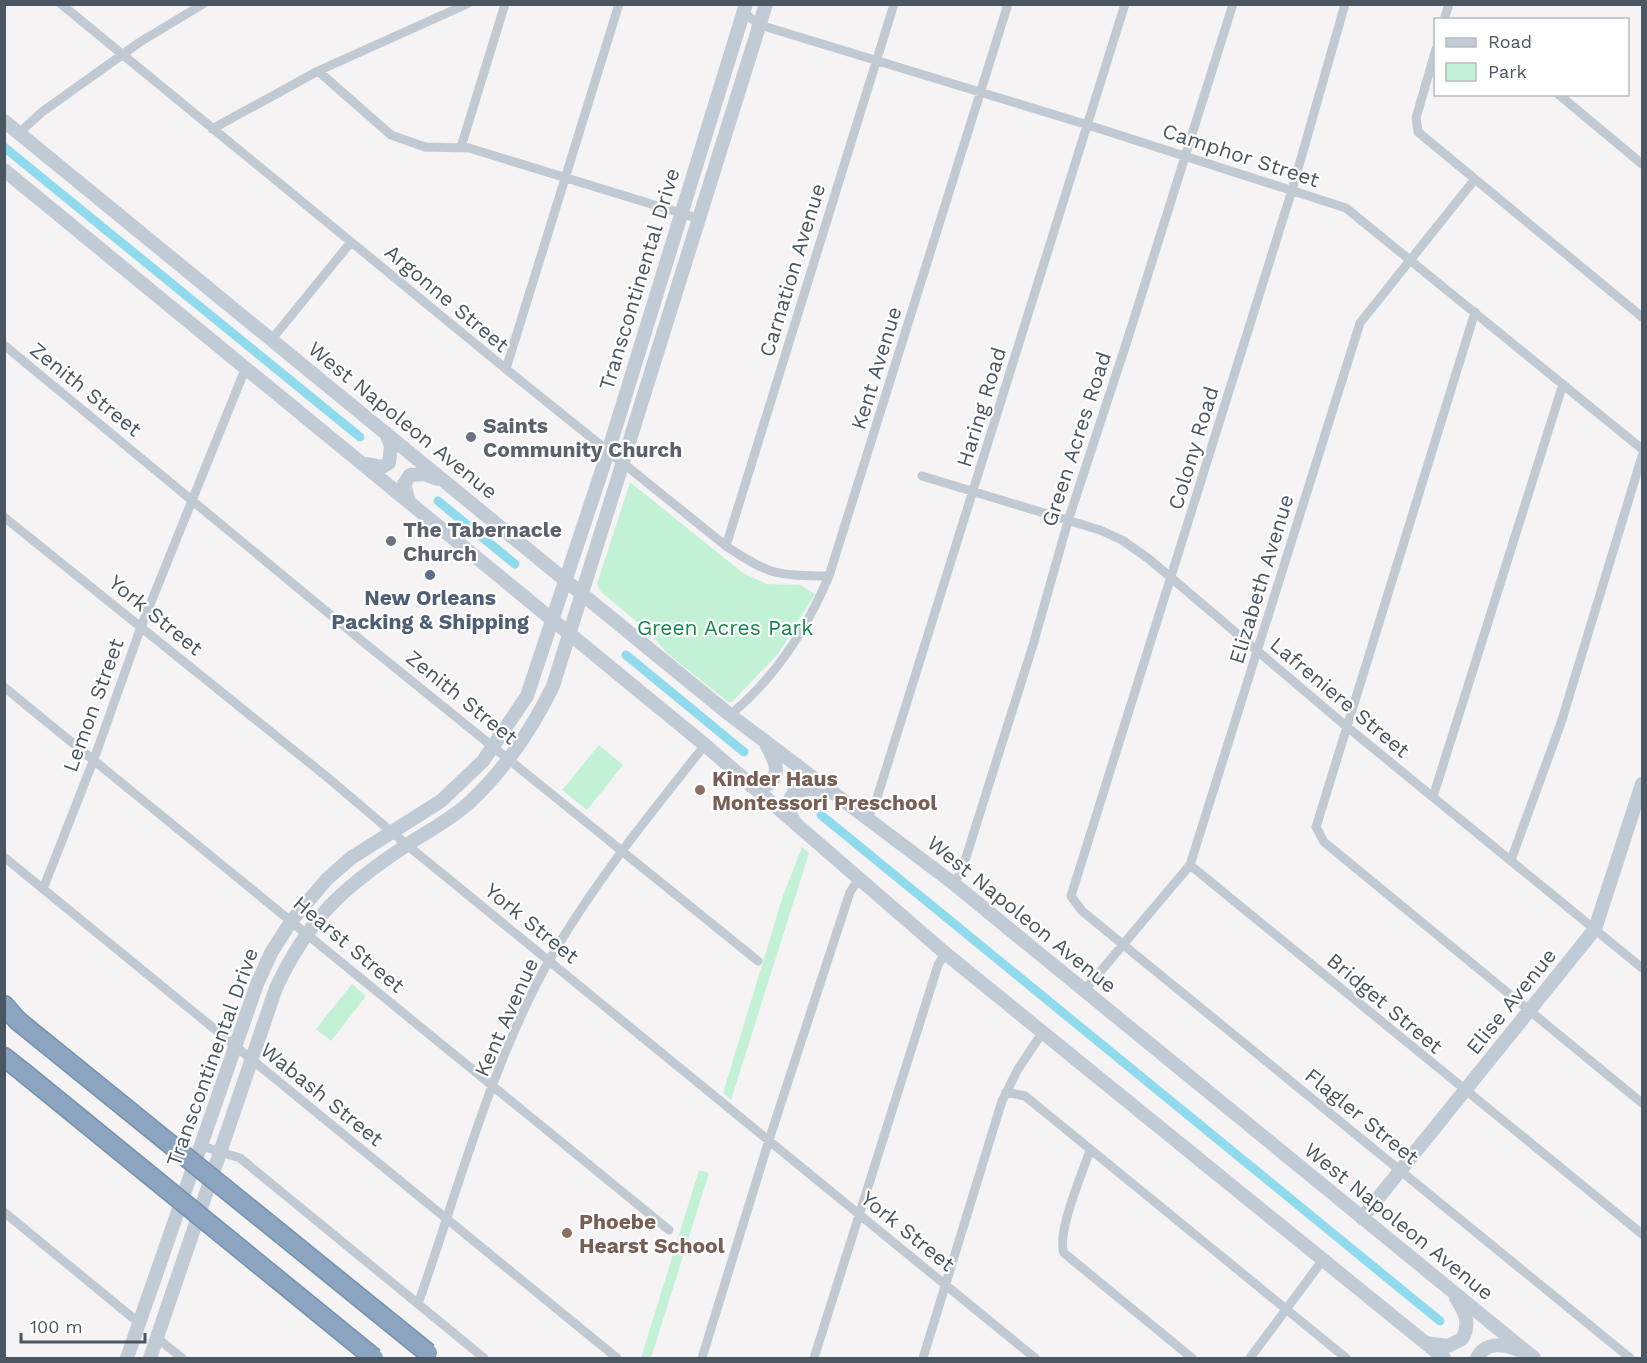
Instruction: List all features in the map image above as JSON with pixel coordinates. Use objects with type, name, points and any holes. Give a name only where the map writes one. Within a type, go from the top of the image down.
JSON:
[{"type":"highway","points":[[9,1011],[431,1356]]},
{"type":"highway","points":[[4,1057],[374,1359]]},
{"type":"main road","name":"Transcontinental Drive","points":[[150,1359],[276,988],[307,933],[339,894],[357,878],[471,802],[510,758],[532,726],[553,686],[624,465],[766,4]]},
{"type":"main road","name":"Transcontinental Drive","points":[[127,1359],[257,984],[271,953],[292,920],[327,879],[351,858],[441,801],[483,761],[527,696],[554,621],[608,452],[745,9]]},
{"type":"main road","name":"West Napoleon Avenue","points":[[4,121],[730,715],[953,883],[1531,1356]]},
{"type":"main road","points":[[4,170],[705,745],[945,953],[1444,1359]]},
{"type":"main road","points":[[361,463],[374,467],[382,467],[389,463],[391,446],[385,432]]},
{"type":"main road","points":[[409,502],[404,484],[410,475],[424,474],[445,481]]},
{"type":"main road","points":[[751,786],[767,785],[776,776],[777,768],[766,744]]},
{"type":"main road","name":"Elise Avenue","points":[[1362,1218],[1595,929],[1642,784]]},
{"type":"main road","points":[[796,824],[786,806],[790,796],[803,789],[831,792]]},
{"type":"main road","points":[[1424,1342],[1448,1346],[1456,1344],[1465,1334],[1467,1318],[1452,1292]]},
{"type":"main road","points":[[139,1323],[149,1338],[150,1359]]},
{"type":"main road","points":[[1477,1359],[1482,1351],[1497,1344],[1506,1345],[1531,1356]]},
{"type":"street","name":"Argonne Street","points":[[61,4],[726,546],[774,574],[829,576]]},
{"type":"street","points":[[19,133],[42,112],[122,55],[203,4]]},
{"type":"street","points":[[212,129],[318,71],[467,4]]},
{"type":"street","points":[[461,147],[505,4]]},
{"type":"street","points":[[506,369],[619,4]]},
{"type":"street","name":"Carnation Avenue","points":[[726,546],[894,4]]},
{"type":"street","name":"Kent Avenue","points":[[730,715],[742,705],[788,653],[804,627],[829,576],[1008,4]]},
{"type":"street","name":"Haring Road","points":[[867,818],[876,801],[974,492],[1125,4]]},
{"type":"street","name":"Green Acres Road","points":[[953,883],[961,873],[987,795],[1068,521],[1128,341],[1233,4]]},
{"type":"street","name":"Colony Road","points":[[1072,901],[1072,891],[1292,190],[1346,4]]},
{"type":"street","points":[[745,9],[760,25]]},
{"type":"street","name":"Camphor Street","points":[[760,25],[1185,155],[1346,208],[1411,258],[1642,449]]},
{"type":"street","points":[[1434,56],[1416,118],[1418,132],[1642,317]]},
{"type":"street","points":[[318,71],[391,135],[425,147],[445,149],[461,147],[700,219]]},
{"type":"street","points":[[1560,96],[1642,164]]},
{"type":"street","name":"Elizabeth Avenue","points":[[1084,991],[1190,865],[1360,323],[1475,179]]},
{"type":"street","points":[[272,339],[351,242]]},
{"type":"street","points":[[1475,312],[1316,825],[1324,842],[1642,1103]]},
{"type":"street","name":"Zenith Street","points":[[4,345],[192,498],[367,645],[510,758],[758,961]]},
{"type":"street","name":"Lemon Street","points":[[42,888],[94,759],[141,627],[246,367]]},
{"type":"street","points":[[1433,797],[1563,384]]},
{"type":"street","points":[[1511,860],[1561,723],[1642,456]]},
{"type":"street","name":"Lafreniere Street","points":[[922,476],[1122,540],[1172,578],[1346,726],[1642,968]]},
{"type":"street","name":"York Street","points":[[4,517],[550,960],[1035,1359]]},
{"type":"street","name":"Hearst Street","points":[[4,687],[669,1230]]},
{"type":"street","name":"Kent Avenue","points":[[418,1304],[494,1087],[519,1024],[550,960],[622,850],[705,745]]},
{"type":"street","name":"Wabash Street","points":[[4,858],[617,1359]]},
{"type":"street","name":"Bridget Street","points":[[1190,865],[1464,1092],[1553,1159],[1642,1234]]},
{"type":"street","points":[[702,1359],[769,1140],[850,892],[859,879]]},
{"type":"street","name":"Flagler Street","points":[[1072,901],[1630,1359]]},
{"type":"street","points":[[814,1359],[938,965],[945,953]]},
{"type":"street","points":[[923,1359],[1006,1092],[1042,1033]]},
{"type":"street","points":[[1006,1092],[1026,1096],[1346,1359]]},
{"type":"street","points":[[202,1146],[240,1158],[484,1359]]},
{"type":"street","points":[[1090,1149],[1065,1230],[1062,1247],[1064,1253],[1192,1359]]},
{"type":"street","points":[[4,1212],[139,1323]]},
{"type":"street","points":[[1250,1359],[1285,1308],[1322,1261]]},
{"type":"street","points":[[157,1338],[182,1359]]},
{"type":"green space","name":"Green Acres Park","points":[[630,482],[743,573],[767,584],[800,585],[815,594],[778,654],[732,702],[728,702],[667,653],[648,631],[601,592],[597,584]]},
{"type":"green space","points":[[599,745],[623,765],[587,810],[562,790]]},
{"type":"green space","points":[[802,847],[809,853],[731,1100],[723,1093],[783,896]]},
{"type":"green space","points":[[352,984],[366,996],[331,1041],[316,1029]]},
{"type":"green space","points":[[699,1170],[709,1173],[651,1358],[641,1358]]},
{"type":"waterway","points":[[4,147],[360,437]]},
{"type":"waterway","points":[[438,501],[515,564]]},
{"type":"waterway","points":[[626,655],[744,752]]},
{"type":"waterway","points":[[821,815],[1440,1321]]},
{"type":"place","name":"Saints Community Church","points":[[471,437]]},
{"type":"place","name":"The Tabernacle Church","points":[[391,541]]},
{"type":"place","name":"New Orleans Packing & Shipping","points":[[430,575]]},
{"type":"place","name":"Kinder Haus Montessori Preschool","points":[[700,790]]},
{"type":"place","name":"Phoebe Hearst School","points":[[567,1233]]}]
